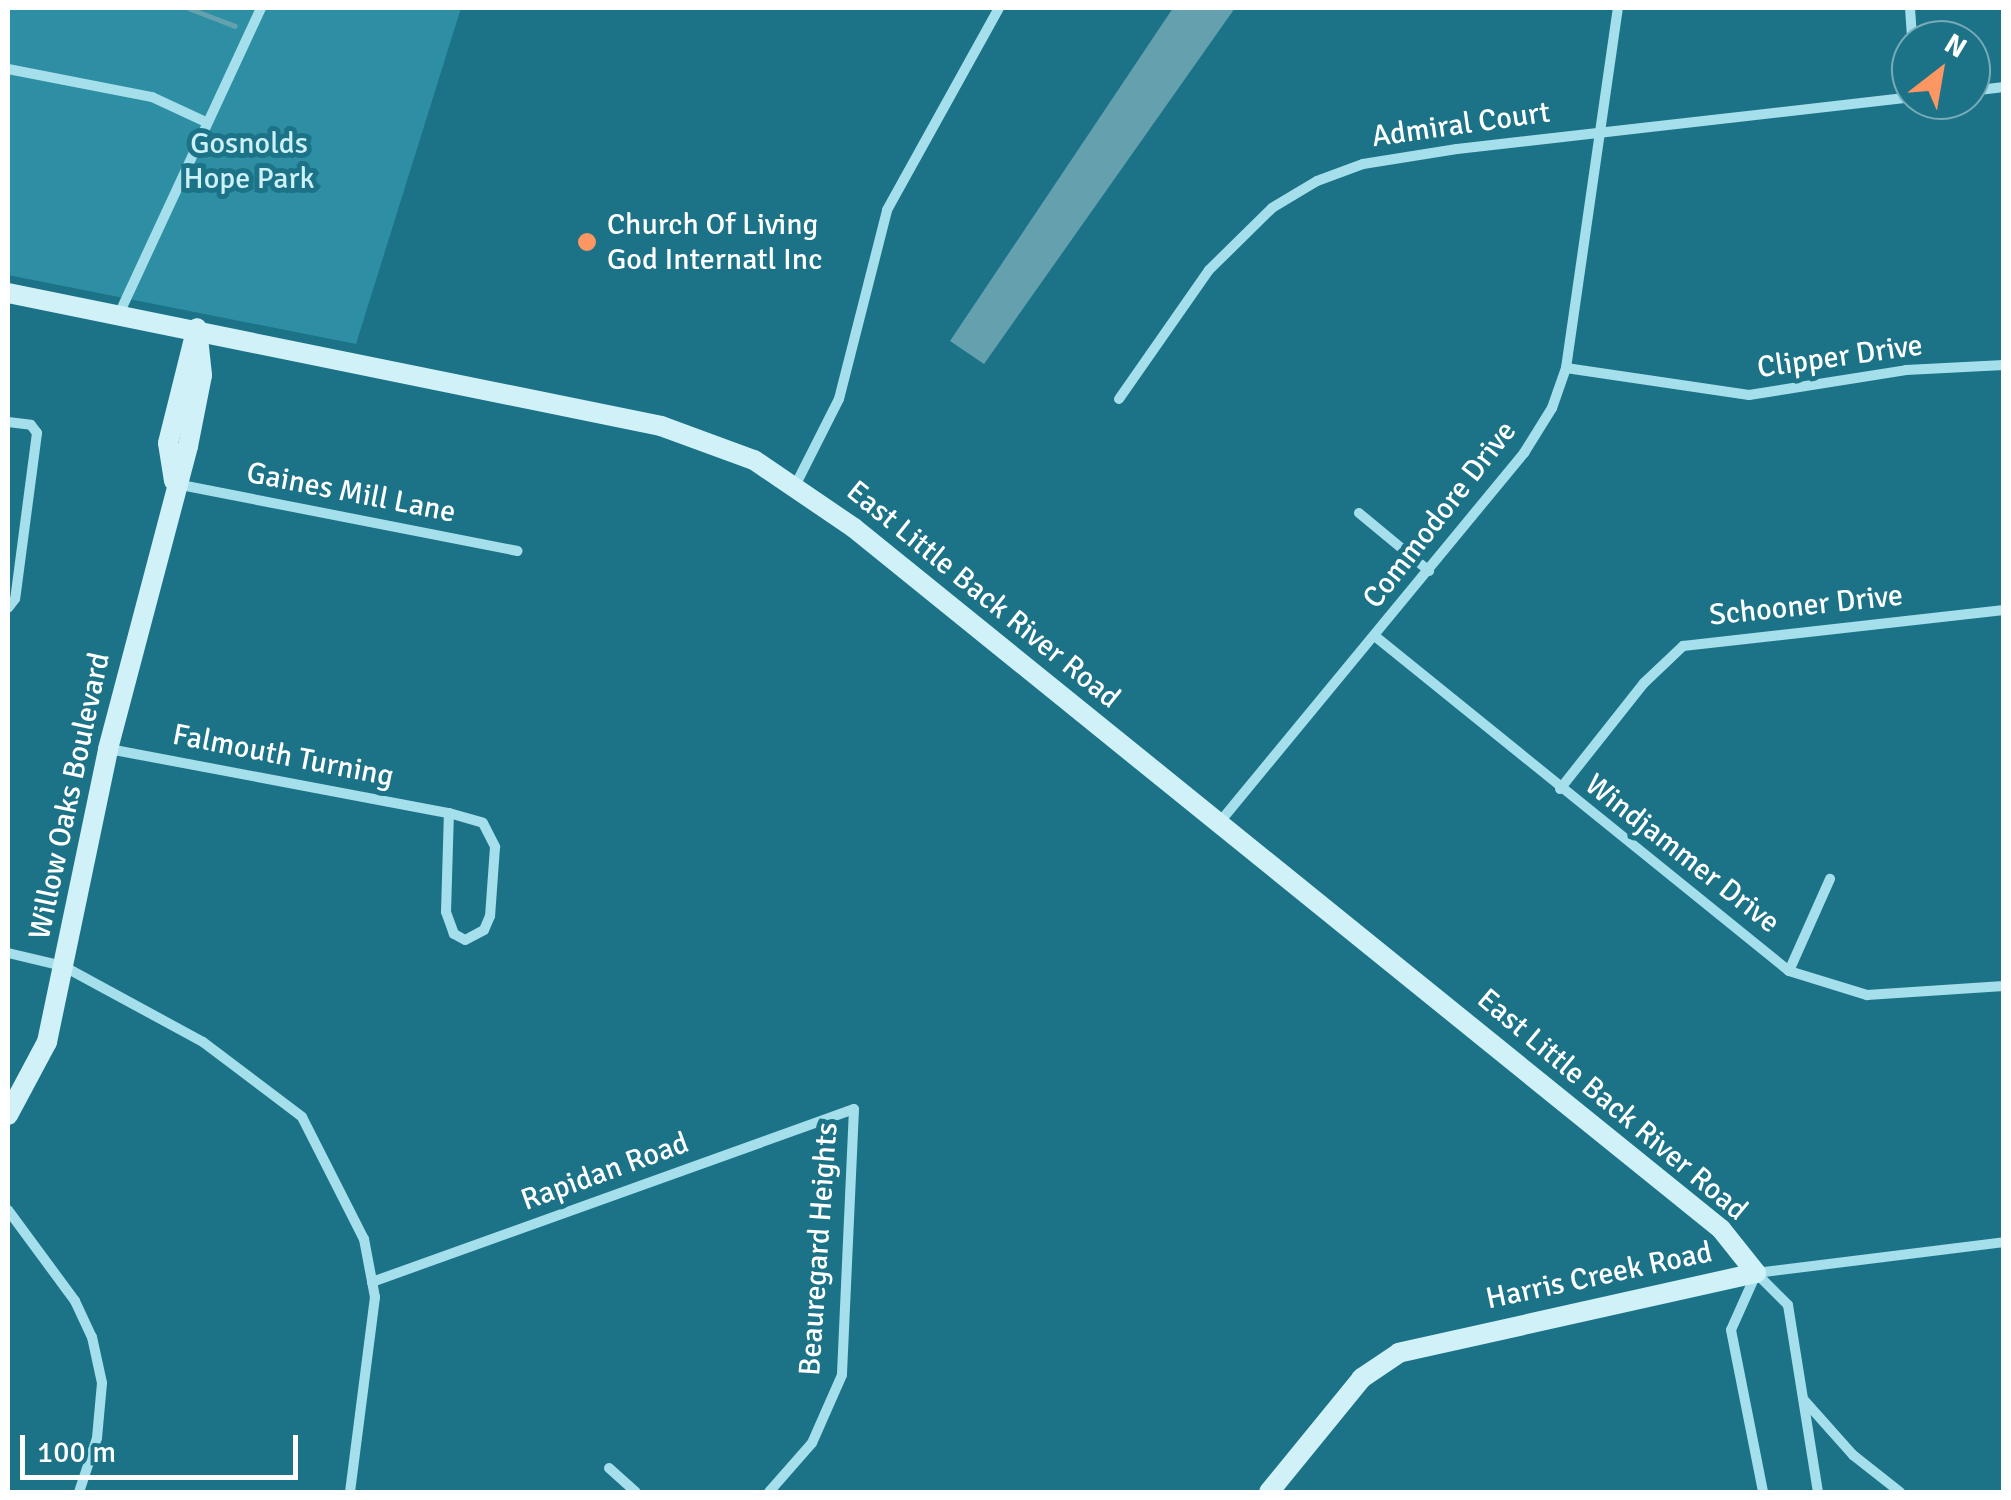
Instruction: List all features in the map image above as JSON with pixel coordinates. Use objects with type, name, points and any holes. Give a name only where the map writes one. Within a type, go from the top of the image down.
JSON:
[{"type":"street","points":[[119,314],[261,8]]},
{"type":"street","points":[[796,484],[839,399],[887,210],[999,8]]},
{"type":"street","name":"Commodore Drive","points":[[1218,824],[1524,453],[1566,368],[1618,8]]},
{"type":"street","points":[[8,70],[152,97],[206,122]]},
{"type":"street","name":"Admiral Court","points":[[1119,399],[1209,270],[1272,208],[1318,181],[1363,164],[1600,132],[1891,100]]},
{"type":"street","name":"East Little Back River Road","points":[[8,293],[198,328],[661,426],[712,442],[796,484],[1721,1229],[1788,1305],[1818,1492]]},
{"type":"street","name":"Willow Oaks Boulevard","points":[[8,1115],[48,1042],[108,749],[202,375],[198,328]]},
{"type":"street","name":"Clipper Drive","points":[[1566,368],[1749,395],[1906,370],[2004,365]]},
{"type":"street","points":[[8,422],[31,425],[37,432],[15,599],[8,608]]},
{"type":"street","name":"Gaines Mill Lane","points":[[174,484],[517,551]]},
{"type":"street","points":[[1359,513],[1430,571]]},
{"type":"street","name":"Schooner Drive","points":[[1560,790],[1644,683],[1683,646],[2004,610]]},
{"type":"street","name":"Windjammer Drive","points":[[1376,637],[1560,790],[1789,970],[1867,995],[2004,986]]},
{"type":"street","name":"Falmouth Turning","points":[[108,749],[449,812],[483,822],[495,847],[490,916],[484,930],[466,940],[454,934],[446,912],[449,812]]},
{"type":"street","points":[[1789,970],[1830,879]]},
{"type":"street","points":[[8,953],[64,966],[203,1042],[302,1117],[364,1240],[372,1282],[350,1492]]},
{"type":"street","name":"Rapidan Road","points":[[372,1282],[854,1108]]},
{"type":"street","name":"Beauregard Heights","points":[[768,1492],[812,1443],[842,1375],[854,1108]]},
{"type":"street","points":[[8,1210],[76,1301],[92,1337],[102,1383],[97,1438],[79,1492]]},
{"type":"street","name":"Harris Creek Road","points":[[1269,1492],[1362,1378],[1400,1354],[1756,1273],[2004,1242]]},
{"type":"street","points":[[1756,1273],[1731,1330],[1763,1492]]},
{"type":"street","points":[[1802,1398],[1854,1456],[1900,1492]]},
{"type":"street","points":[[609,1468],[636,1492]]},
{"type":"green space","name":"Gosnolds Hope Park","points":[[8,8],[461,8],[356,344],[8,275]]},
{"type":"shaded area","points":[[1173,8],[1235,8],[984,364],[950,341]]},
{"type":"waterway","points":[[188,8],[235,26]]},
{"type":"place","name":"Church Of Living God Internatl Inc","points":[[587,242]]}]
